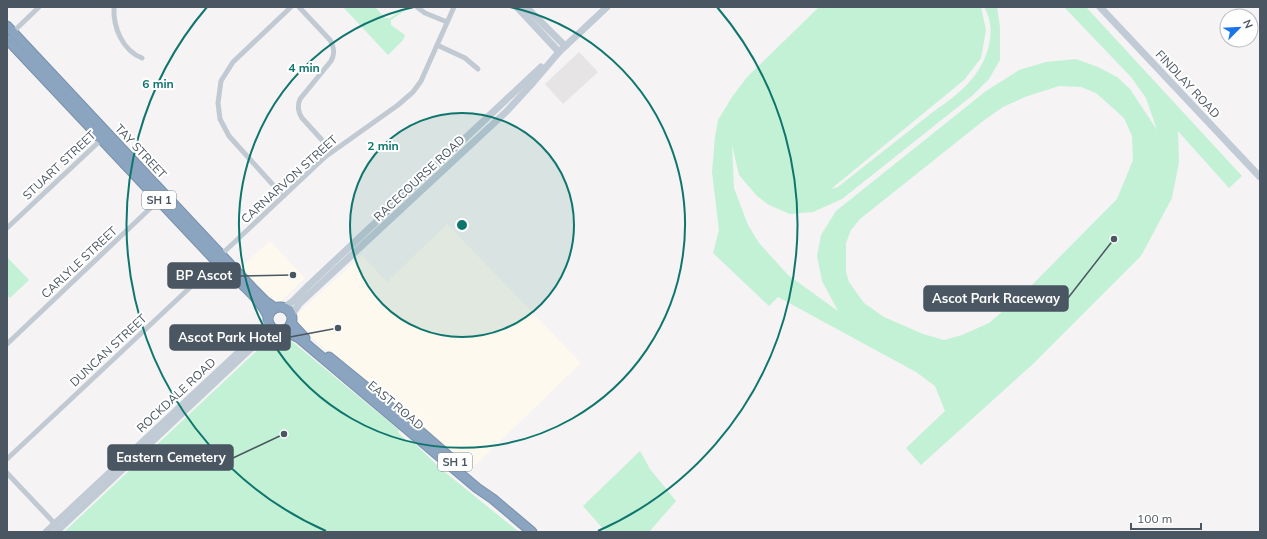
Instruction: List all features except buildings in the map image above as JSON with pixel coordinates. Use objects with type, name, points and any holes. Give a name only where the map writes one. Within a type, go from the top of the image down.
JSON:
[{"type":"highway","name":"TAY STREET","points":[[8,34],[219,258],[265,309],[268,319]]},
{"type":"highway","name":"TAY STREET","points":[[219,258],[262,298],[280,308]]},
{"type":"highway","points":[[268,319],[271,311],[280,308]]},
{"type":"highway","name":"SH 1","points":[[280,308],[289,311],[291,319]]},
{"type":"highway","name":"SH 1","points":[[268,319],[271,327],[279,330]]},
{"type":"highway","points":[[279,330],[288,328],[291,319]]},
{"type":"highway","name":"EAST ROAD","points":[[291,319],[304,336],[445,452],[493,499]]},
{"type":"highway","name":"EAST ROAD","points":[[279,330],[299,338],[477,488],[493,499],[532,532]]},
{"type":"street","points":[[8,34],[39,7]]},
{"type":"street","points":[[114,7],[115,20],[120,36],[134,55],[142,58]]},
{"type":"street","points":[[283,196],[226,133],[220,119],[218,103],[221,81],[232,62],[290,7]]},
{"type":"street","points":[[299,7],[330,40],[333,46],[334,54],[331,61],[300,99],[298,106],[299,114],[302,118],[332,151]]},
{"type":"street","points":[[417,7],[425,13],[447,22]]},
{"type":"street","name":"CARNARVON STREET","points":[[219,258],[332,151],[398,105],[413,92],[421,81],[454,7]]},
{"type":"street","points":[[517,7],[560,52]]},
{"type":"street","points":[[526,7],[565,46]]},
{"type":"street","name":"RACECOURSE ROAD","points":[[291,319],[299,304],[480,136],[530,86],[565,46],[607,7]]},
{"type":"street","name":"FINDLAY ROAD","points":[[1100,7],[1260,176]]},
{"type":"street","points":[[437,45],[459,55],[478,69]]},
{"type":"street","name":"RACECOURSE ROAD","points":[[280,308],[296,298],[526,80],[560,52]]},
{"type":"street","points":[[474,130],[480,136]]},
{"type":"street","name":"STUART STREET","points":[[7,228],[105,136]]},
{"type":"street","name":"CARLYLE STREET","points":[[7,344],[162,197]]},
{"type":"street","name":"DUNCAN STREET","points":[[7,459],[219,258]]},
{"type":"street","name":"ROCKDALE ROAD","points":[[46,532],[57,528],[141,448],[258,335],[268,319]]},
{"type":"street","name":"ROCKDALE ROAD","points":[[141,448],[260,340],[279,330]]},
{"type":"street","points":[[7,472],[57,528]]},
{"type":"shaded area","points":[[579,52],[598,72],[563,104],[545,84]]},
{"type":"shaded area","points":[[447,224],[581,363],[468,472],[296,324],[294,317],[362,255],[387,282]]},
{"type":"shaded area","points":[[270,241],[305,278],[279,303],[273,301],[241,267]]},
{"type":"green space","points":[[343,7],[375,7],[385,18],[390,18],[406,7],[407,9],[391,20],[391,25],[405,35],[403,40],[388,55]]},
{"type":"green space","points":[[819,7],[981,7],[986,30],[981,58],[964,80],[831,189],[838,187],[954,97],[970,81],[980,68],[990,42],[990,24],[984,7],[997,7],[1000,27],[1000,60],[989,79],[973,95],[842,199],[813,212],[790,214],[769,205],[757,196],[739,175],[732,145],[734,188],[748,225],[759,243],[788,275],[838,311],[822,281],[817,256],[821,235],[836,211],[986,91],[1019,70],[1046,62],[1076,59],[1098,67],[1117,77],[1130,89],[1157,130],[1146,98],[1131,77],[1064,7],[1086,7],[1242,176],[1229,188],[1178,131],[1179,162],[1172,198],[1141,256],[1034,363],[921,465],[906,448],[945,411],[935,386],[916,372],[778,297],[769,306],[713,253],[719,230],[712,172],[718,120],[732,97],[748,76]],"holes":[[[1059,86],[1081,87],[1096,93],[1124,118],[1132,136],[1133,160],[1117,199],[1023,294],[989,323],[962,335],[944,340],[923,334],[884,317],[864,303],[849,282],[846,272],[846,243],[851,230],[860,219],[983,121],[1003,107],[1025,97]]]},
{"type":"green space","points":[[7,257],[29,280],[10,298],[7,295]]},
{"type":"green space","points":[[277,336],[283,336],[289,339],[399,430],[398,432],[403,437],[409,441],[410,439],[441,469],[519,532],[64,532],[265,343]]},
{"type":"green space","points":[[640,451],[650,469],[676,501],[649,532],[605,531],[583,506]]},
{"type":"place","name":"Ascot Park Raceway","points":[[1114,239]]},
{"type":"place","name":"BP Ascot","points":[[293,275]]},
{"type":"place","name":"Ascot Park Hotel","points":[[338,328]]},
{"type":"place","name":"Eastern Cemetery","points":[[284,434]]}]
